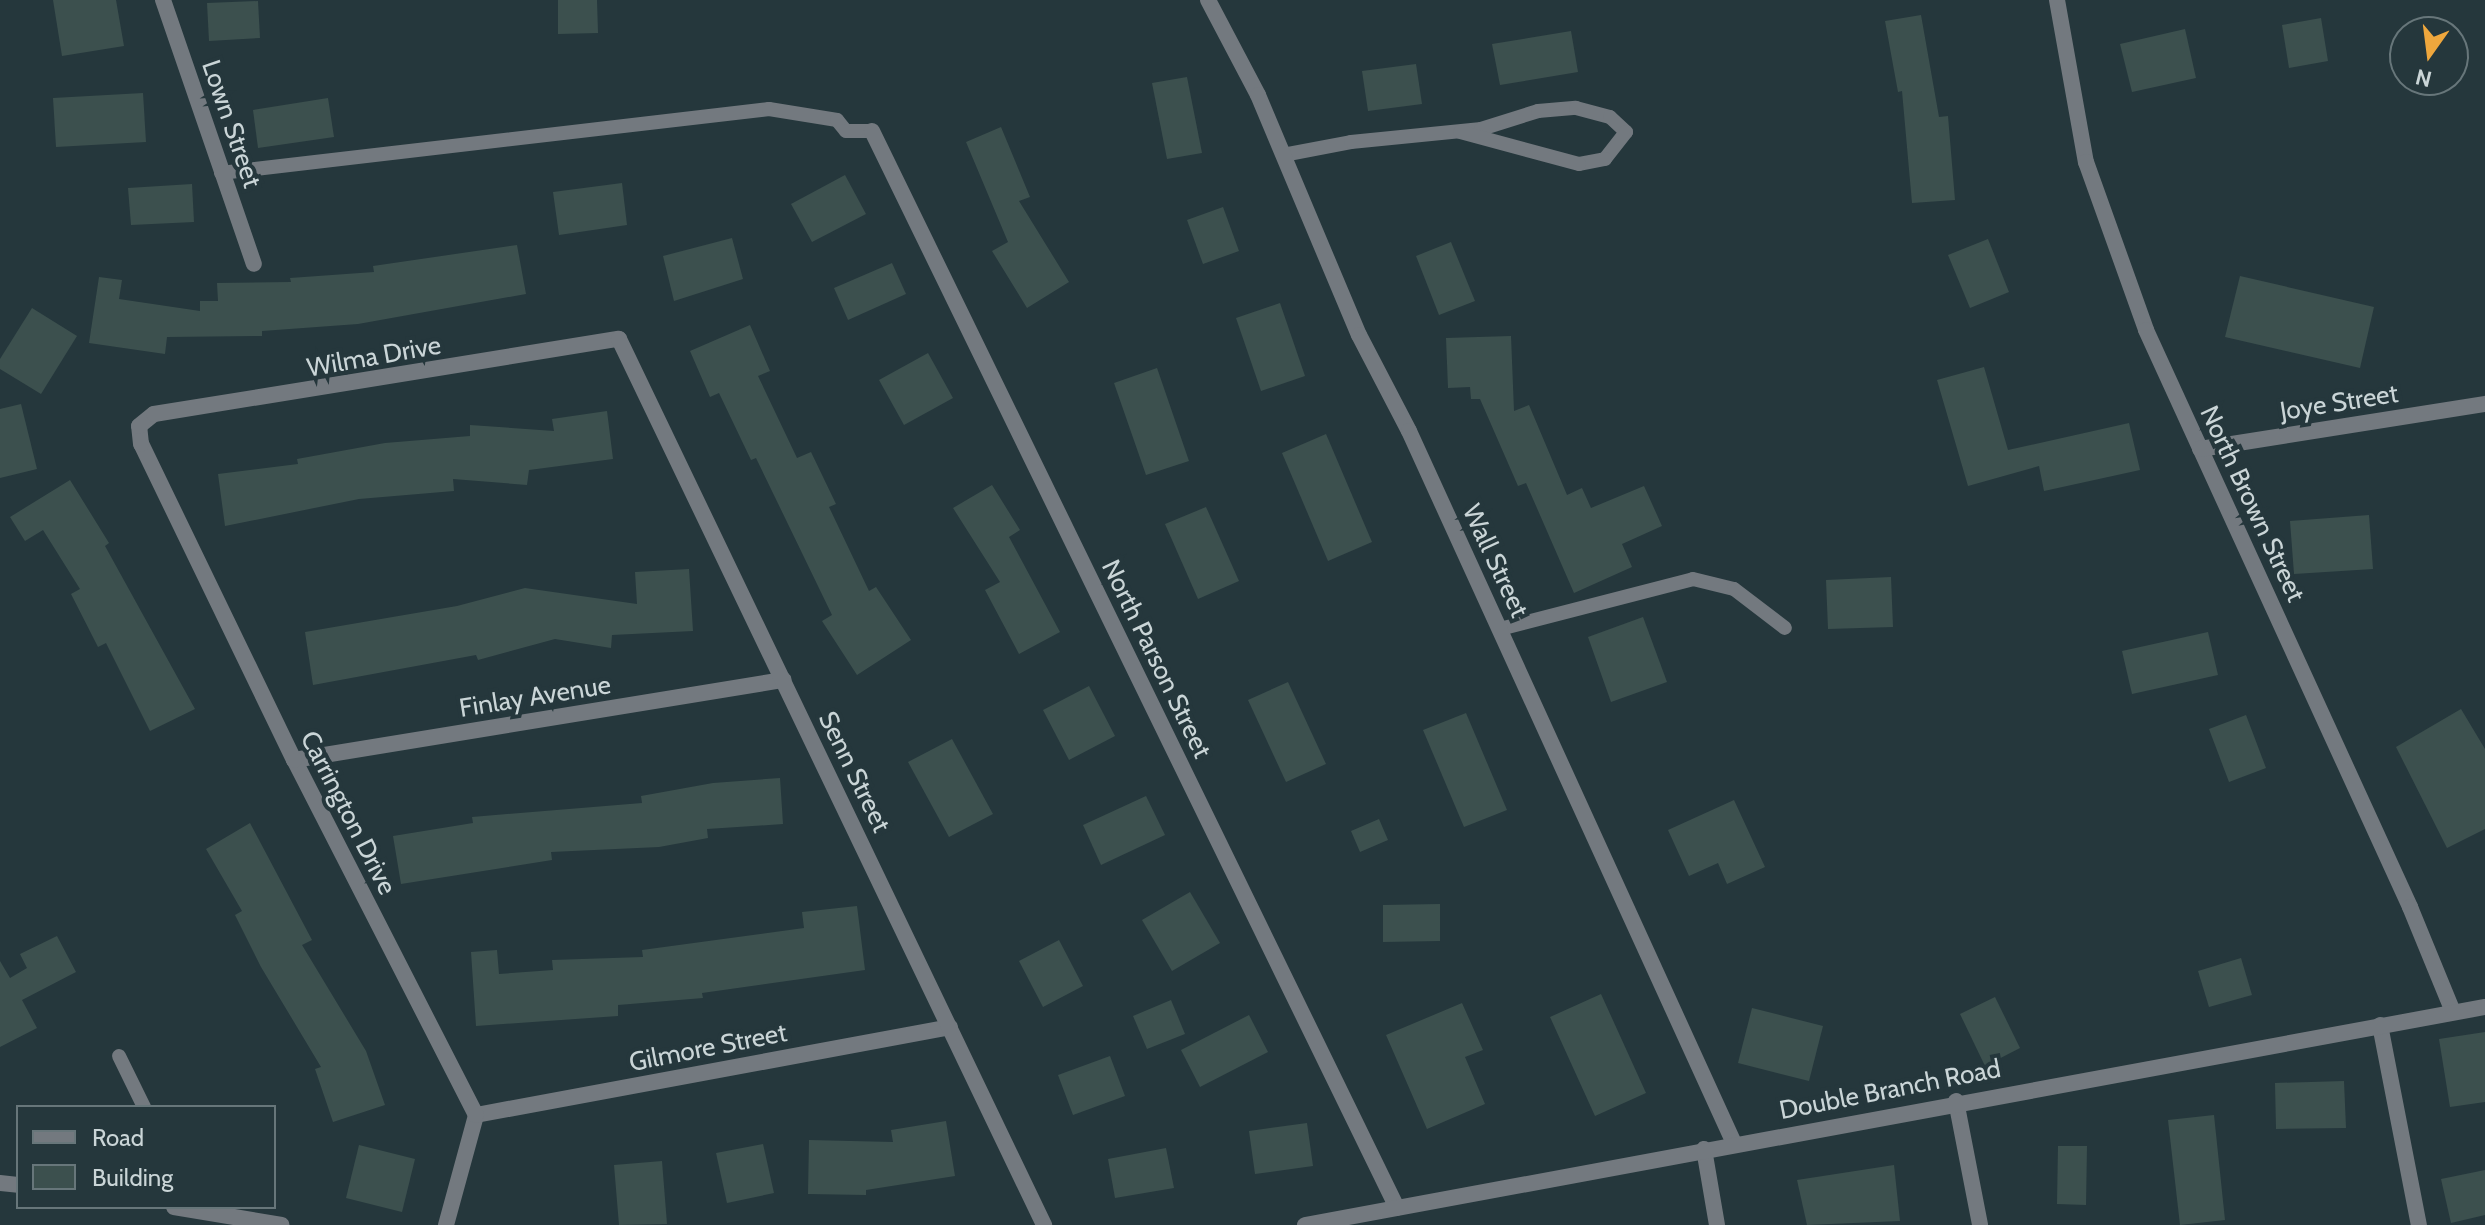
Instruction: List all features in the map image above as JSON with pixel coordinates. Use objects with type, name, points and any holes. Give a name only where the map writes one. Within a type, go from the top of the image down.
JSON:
[{"type":"street","name":"Lown Street","points":[[163,0],[254,264]]},
{"type":"street","name":"Wall Street","points":[[1208,0],[1283,155],[1359,335],[1500,629],[1734,1143]]},
{"type":"street","name":"North Brown Street","points":[[2057,0],[2086,162],[2109,233],[2200,449],[2453,1012]]},
{"type":"street","name":"North Parson Street","points":[[872,131],[1397,1208]]},
{"type":"street","name":"Wilma Drive","points":[[139,426],[154,414],[619,339]]},
{"type":"street","name":"Senn Street","points":[[619,339],[1044,1225]]},
{"type":"street","name":"Joye Street","points":[[2200,449],[2485,404]]},
{"type":"street","name":"Carrington Drive","points":[[139,426],[141,444],[294,760],[476,1115]]},
{"type":"street","name":"Finlay Avenue","points":[[294,760],[783,680]]},
{"type":"street","name":"Double Branch Road","points":[[1305,1225],[1956,1101],[2485,1007]]},
{"type":"street","points":[[2380,1025],[2419,1225]]},
{"type":"street","name":"Gilmore Street","points":[[476,1115],[950,1027]]},
{"type":"street","points":[[1956,1101],[1980,1225]]},
{"type":"street","points":[[446,1225],[476,1115]]},
{"type":"street","points":[[1704,1149],[1717,1225]]},
{"type":"street","points":[[186,1209],[282,1225]]},
{"type":"lane","points":[[1283,155],[1460,132],[1538,111],[1576,108],[1610,117],[1626,132],[1605,159],[1579,164],[1460,132]]},
{"type":"lane","points":[[221,173],[759,110],[807,112],[837,120],[846,131],[872,131]]},
{"type":"lane","points":[[1500,629],[1693,579],[1734,589],[1785,628]]},
{"type":"lane","points":[[119,1056],[143,1105]]},
{"type":"building","points":[[53,0],[116,0],[124,46],[62,56]]},
{"type":"building","points":[[558,0],[597,0],[598,33],[558,34]]},
{"type":"building","points":[[258,1],[260,38],[209,41],[207,3]]},
{"type":"building","points":[[1921,15],[1939,117],[1948,116],[1955,200],[1912,203],[1902,91],[1898,92],[1885,21]]},
{"type":"building","points":[[2321,18],[2328,61],[2289,68],[2282,25]]},
{"type":"building","points":[[2185,29],[2196,78],[2132,92],[2120,44]]},
{"type":"building","points":[[1571,31],[1578,72],[1500,85],[1492,44]]},
{"type":"building","points":[[1416,64],[1422,104],[1368,111],[1362,71]]},
{"type":"building","points":[[1187,77],[1202,153],[1167,159],[1152,83]]},
{"type":"building","points":[[143,93],[146,142],[56,147],[53,98]]},
{"type":"building","points":[[328,98],[334,137],[258,148],[253,110]]},
{"type":"building","points":[[1001,127],[1030,197],[1019,201],[1069,282],[1027,308],[992,251],[1008,242],[966,142]]},
{"type":"building","points":[[845,175],[866,214],[812,242],[791,204]]},
{"type":"building","points":[[622,183],[627,225],[559,235],[553,192]]},
{"type":"building","points":[[192,184],[194,222],[131,225],[128,188]]},
{"type":"building","points":[[1223,207],[1239,251],[1203,264],[1187,220]]},
{"type":"building","points":[[732,238],[743,279],[674,301],[663,256]]},
{"type":"building","points":[[1988,239],[2009,292],[1970,308],[1948,255]]},
{"type":"building","points":[[1451,242],[1475,301],[1439,315],[1416,256]]},
{"type":"building","points":[[517,245],[526,294],[358,324],[262,331],[262,336],[167,337],[165,354],[89,343],[99,277],[122,280],[119,299],[200,311],[200,301],[218,301],[217,283],[291,282],[290,278],[374,272],[373,266]]},
{"type":"building","points":[[892,263],[906,294],[848,320],[834,288]]},
{"type":"building","points":[[2240,276],[2374,307],[2360,368],[2225,337]]},
{"type":"building","points":[[1280,303],[1305,376],[1261,391],[1236,318]]},
{"type":"building","points":[[32,308],[77,336],[41,394],[0,369],[0,359]]},
{"type":"building","points":[[750,325],[770,371],[758,376],[797,458],[811,452],[836,504],[829,507],[869,591],[876,587],[911,640],[857,675],[822,621],[832,615],[756,458],[751,460],[719,393],[710,397],[690,351]]},
{"type":"building","points":[[1511,336],[1514,411],[1529,405],[1567,495],[1582,488],[1591,508],[1644,486],[1662,526],[1622,544],[1632,567],[1574,593],[1526,483],[1518,486],[1480,399],[1471,399],[1470,387],[1448,388],[1446,338]]},
{"type":"building","points":[[928,353],[953,398],[904,425],[879,380]]},
{"type":"building","points":[[1984,367],[2008,450],[2129,423],[2140,470],[2044,491],[2039,466],[1968,486],[1937,380]]},
{"type":"building","points":[[1157,368],[1189,461],[1146,475],[1114,383]]},
{"type":"building","points":[[21,404],[37,469],[0,478],[0,409]]},
{"type":"building","points":[[607,411],[613,459],[529,470],[527,485],[453,479],[454,491],[359,499],[225,526],[218,474],[298,464],[297,459],[385,443],[470,436],[470,425],[554,431],[552,419]]},
{"type":"building","points":[[1326,434],[1372,542],[1328,561],[1282,453]]},
{"type":"building","points":[[70,480],[109,543],[105,546],[195,709],[150,731],[106,643],[98,647],[71,594],[80,589],[43,530],[25,541],[10,517]]},
{"type":"building","points":[[992,485],[1020,530],[1009,537],[1060,632],[1019,654],[985,590],[1000,582],[953,508]]},
{"type":"building","points":[[1206,507],[1239,581],[1198,599],[1165,524]]},
{"type":"building","points":[[2369,515],[2373,569],[2294,574],[2290,521]]},
{"type":"building","points":[[689,569],[693,631],[612,635],[611,648],[555,639],[478,660],[476,655],[313,685],[305,632],[457,606],[525,588],[637,604],[635,572]]},
{"type":"building","points":[[1891,577],[1893,627],[1828,629],[1826,580]]},
{"type":"building","points":[[1643,617],[1667,682],[1611,702],[1588,637]]},
{"type":"building","points":[[2208,632],[2218,675],[2132,694],[2122,651]]},
{"type":"building","points":[[1288,682],[1326,764],[1286,782],[1248,700]]},
{"type":"building","points":[[1089,686],[1115,736],[1069,760],[1043,710]]},
{"type":"building","points":[[2461,709],[2485,749],[2485,829],[2447,848],[2396,747]]},
{"type":"building","points":[[1466,713],[1507,810],[1464,827],[1423,730]]},
{"type":"building","points":[[2246,715],[2266,768],[2229,782],[2209,729]]},
{"type":"building","points":[[952,739],[993,814],[949,837],[908,762]]},
{"type":"building","points":[[780,778],[783,824],[707,829],[708,838],[659,847],[551,852],[552,860],[401,884],[393,836],[473,823],[472,817],[642,803],[641,796],[713,783]]},
{"type":"building","points":[[1146,796],[1165,835],[1101,865],[1083,825]]},
{"type":"building","points":[[1734,800],[1765,867],[1727,884],[1718,863],[1689,876],[1668,830]]},
{"type":"building","points":[[1379,819],[1388,840],[1360,852],[1351,831]]},
{"type":"building","points":[[250,823],[312,940],[302,945],[366,1051],[385,1105],[333,1122],[315,1069],[321,1067],[261,967],[235,915],[242,911],[206,849]]},
{"type":"building","points":[[1190,892],[1220,943],[1172,971],[1142,920]]},
{"type":"building","points":[[1440,904],[1440,941],[1383,942],[1383,905]]},
{"type":"building","points":[[857,906],[865,970],[702,993],[703,998],[618,1005],[618,1016],[476,1026],[471,952],[497,950],[499,974],[553,970],[552,960],[643,957],[642,950],[804,928],[802,912]]},
{"type":"building","points":[[57,936],[76,972],[22,1000],[37,1028],[0,1047],[0,961],[10,978],[27,968],[20,954]]},
{"type":"building","points":[[1059,940],[1083,986],[1043,1007],[1019,961]]},
{"type":"building","points":[[2241,958],[2252,995],[2209,1007],[2198,971]]},
{"type":"building","points":[[1601,994],[1646,1093],[1595,1116],[1550,1017]]},
{"type":"building","points":[[1995,997],[2020,1048],[1985,1066],[1960,1014]]},
{"type":"building","points":[[1171,1000],[1185,1034],[1147,1049],[1133,1016]]},
{"type":"building","points":[[1462,1003],[1483,1050],[1465,1057],[1485,1104],[1427,1129],[1386,1035]]},
{"type":"building","points":[[1752,1008],[1823,1026],[1809,1081],[1738,1063]]},
{"type":"building","points":[[1249,1015],[1268,1052],[1200,1087],[1181,1050]]},
{"type":"building","points":[[2485,1032],[2485,1102],[2450,1107],[2439,1039]]},
{"type":"building","points":[[1110,1056],[1125,1096],[1073,1115],[1058,1075]]},
{"type":"building","points":[[2344,1081],[2346,1128],[2276,1129],[2275,1083]]},
{"type":"building","points":[[2214,1115],[2225,1220],[2180,1225],[2168,1120]]},
{"type":"building","points":[[946,1121],[955,1176],[866,1190],[866,1195],[808,1194],[809,1140],[893,1142],[891,1130]]},
{"type":"building","points":[[1307,1123],[1313,1166],[1255,1174],[1249,1131]]},
{"type":"building","points":[[763,1144],[774,1193],[727,1203],[716,1153]]},
{"type":"building","points":[[359,1145],[415,1159],[402,1212],[346,1198]]},
{"type":"building","points":[[2058,1146],[2087,1146],[2086,1205],[2057,1204]]},
{"type":"building","points":[[1166,1148],[1174,1188],[1115,1198],[1108,1159]]},
{"type":"building","points":[[662,1161],[667,1224],[619,1225],[614,1165]]},
{"type":"building","points":[[1894,1165],[1900,1221],[1807,1225],[1797,1180]]},
{"type":"building","points":[[2485,1170],[2485,1215],[2451,1223],[2441,1179]]}]
